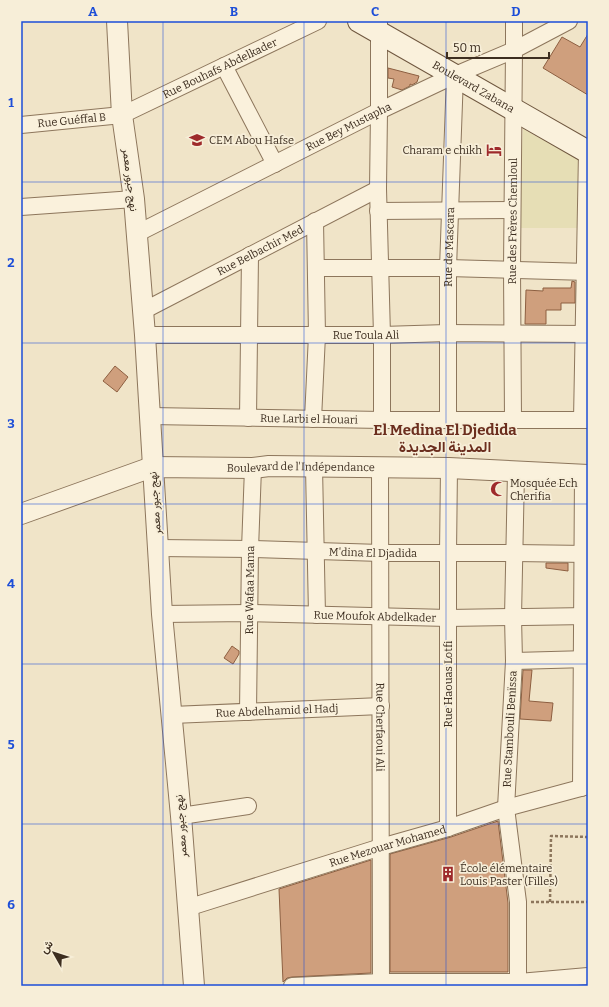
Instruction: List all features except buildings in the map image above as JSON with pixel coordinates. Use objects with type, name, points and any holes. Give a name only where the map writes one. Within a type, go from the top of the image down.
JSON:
[{"type":"main road","name":"Boulevard Zabana","points":[[359,21],[379,26],[513,110],[588,152]]},
{"type":"street","name":"نهج جبور معمر","points":[[117,21],[122,115],[134,199],[145,335],[162,614],[181,816],[194,986]]},
{"type":"street","name":"Rue Bouhafs Abdelkader","points":[[122,115],[318,21]]},
{"type":"street","name":"Rue des Frères Chemloul","points":[[513,420],[512,210],[514,21]]},
{"type":"street","name":"Rue Bey Mustapha","points":[[136,234],[380,111],[455,75],[514,50],[569,21]]},
{"type":"street","points":[[379,26],[380,111],[378,211],[382,335],[382,420]]},
{"type":"street","points":[[224,66],[275,164]]},
{"type":"street","name":"Rue de Mascara","points":[[448,419],[448,268],[455,75]]},
{"type":"street","name":"Rue Guéffal B","points":[[21,125],[122,115]]},
{"type":"street","points":[[585,420],[588,152]]},
{"type":"street","name":"Rue Belbachir Med","points":[[143,311],[378,189]]},
{"type":"street","points":[[21,207],[134,199]]},
{"type":"street","points":[[378,211],[512,210]]},
{"type":"street","points":[[313,419],[317,335],[315,221]]},
{"type":"street","points":[[248,418],[250,255]]},
{"type":"street","points":[[316,268],[448,268],[586,272]]},
{"type":"street","name":"Rue Toula Ali","points":[[145,335],[382,335],[447,333],[586,334]]},
{"type":"street","name":"Rue Larbi el Houari","points":[[150,416],[382,420],[585,420]]},
{"type":"street","name":"Boulevard de l'Indépendance","points":[[21,514],[152,467],[253,468],[269,466],[449,468],[586,475]]},
{"type":"street","points":[[314,467],[317,615]]},
{"type":"street","name":"Rue Wafaa Mama","points":[[248,712],[250,549],[253,468]]},
{"type":"street","name":"Rue Cherfaoui Ali","points":[[380,468],[381,984]]},
{"type":"street","name":"Rue Haouas Lotfi","points":[[448,828],[449,468]]},
{"type":"street","name":"Rue Stambouli Benïssa","points":[[516,472],[513,617],[514,661],[506,808],[518,902],[518,984]]},
{"type":"street","points":[[584,787],[586,475]]},
{"type":"street","name":"M'dina El Djadida","points":[[158,548],[381,553],[514,552],[585,554]]},
{"type":"street","name":"Rue Moufok Abdelkader","points":[[162,614],[249,614],[448,618],[585,616]]},
{"type":"street","points":[[514,661],[585,659]]},
{"type":"street","name":"Rue Abdelhamid el Hadj","points":[[172,715],[381,706]]},
{"type":"street","name":"Rue Mezouar Mohamed","points":[[187,908],[381,847],[448,828],[506,808],[584,787]]},
{"type":"street","points":[[181,816],[248,806]]},
{"type":"street","points":[[292,986],[381,984],[518,984],[588,976]]},
{"type":"path","points":[[550,902],[552,836],[588,837]]},
{"type":"path","points":[[518,902],[588,902]]},
{"type":"shaded area","points":[[523,129],[580,160],[579,228],[518,228]]},
{"type":"place","name":"CEM Abou Hafse","points":[[197,140]]},
{"type":"place","name":"Charam e chikh","points":[[494,150]]},
{"type":"place","name":"Mosquée Ech Cherifia","points":[[498,489]]},
{"type":"place","name":"École élémentaire Louis Paster (Filles)","points":[[448,874]]},
{"type":"district","name":"El Medina El Djedida المدينة الجديدة","points":[[445,438]]}]
